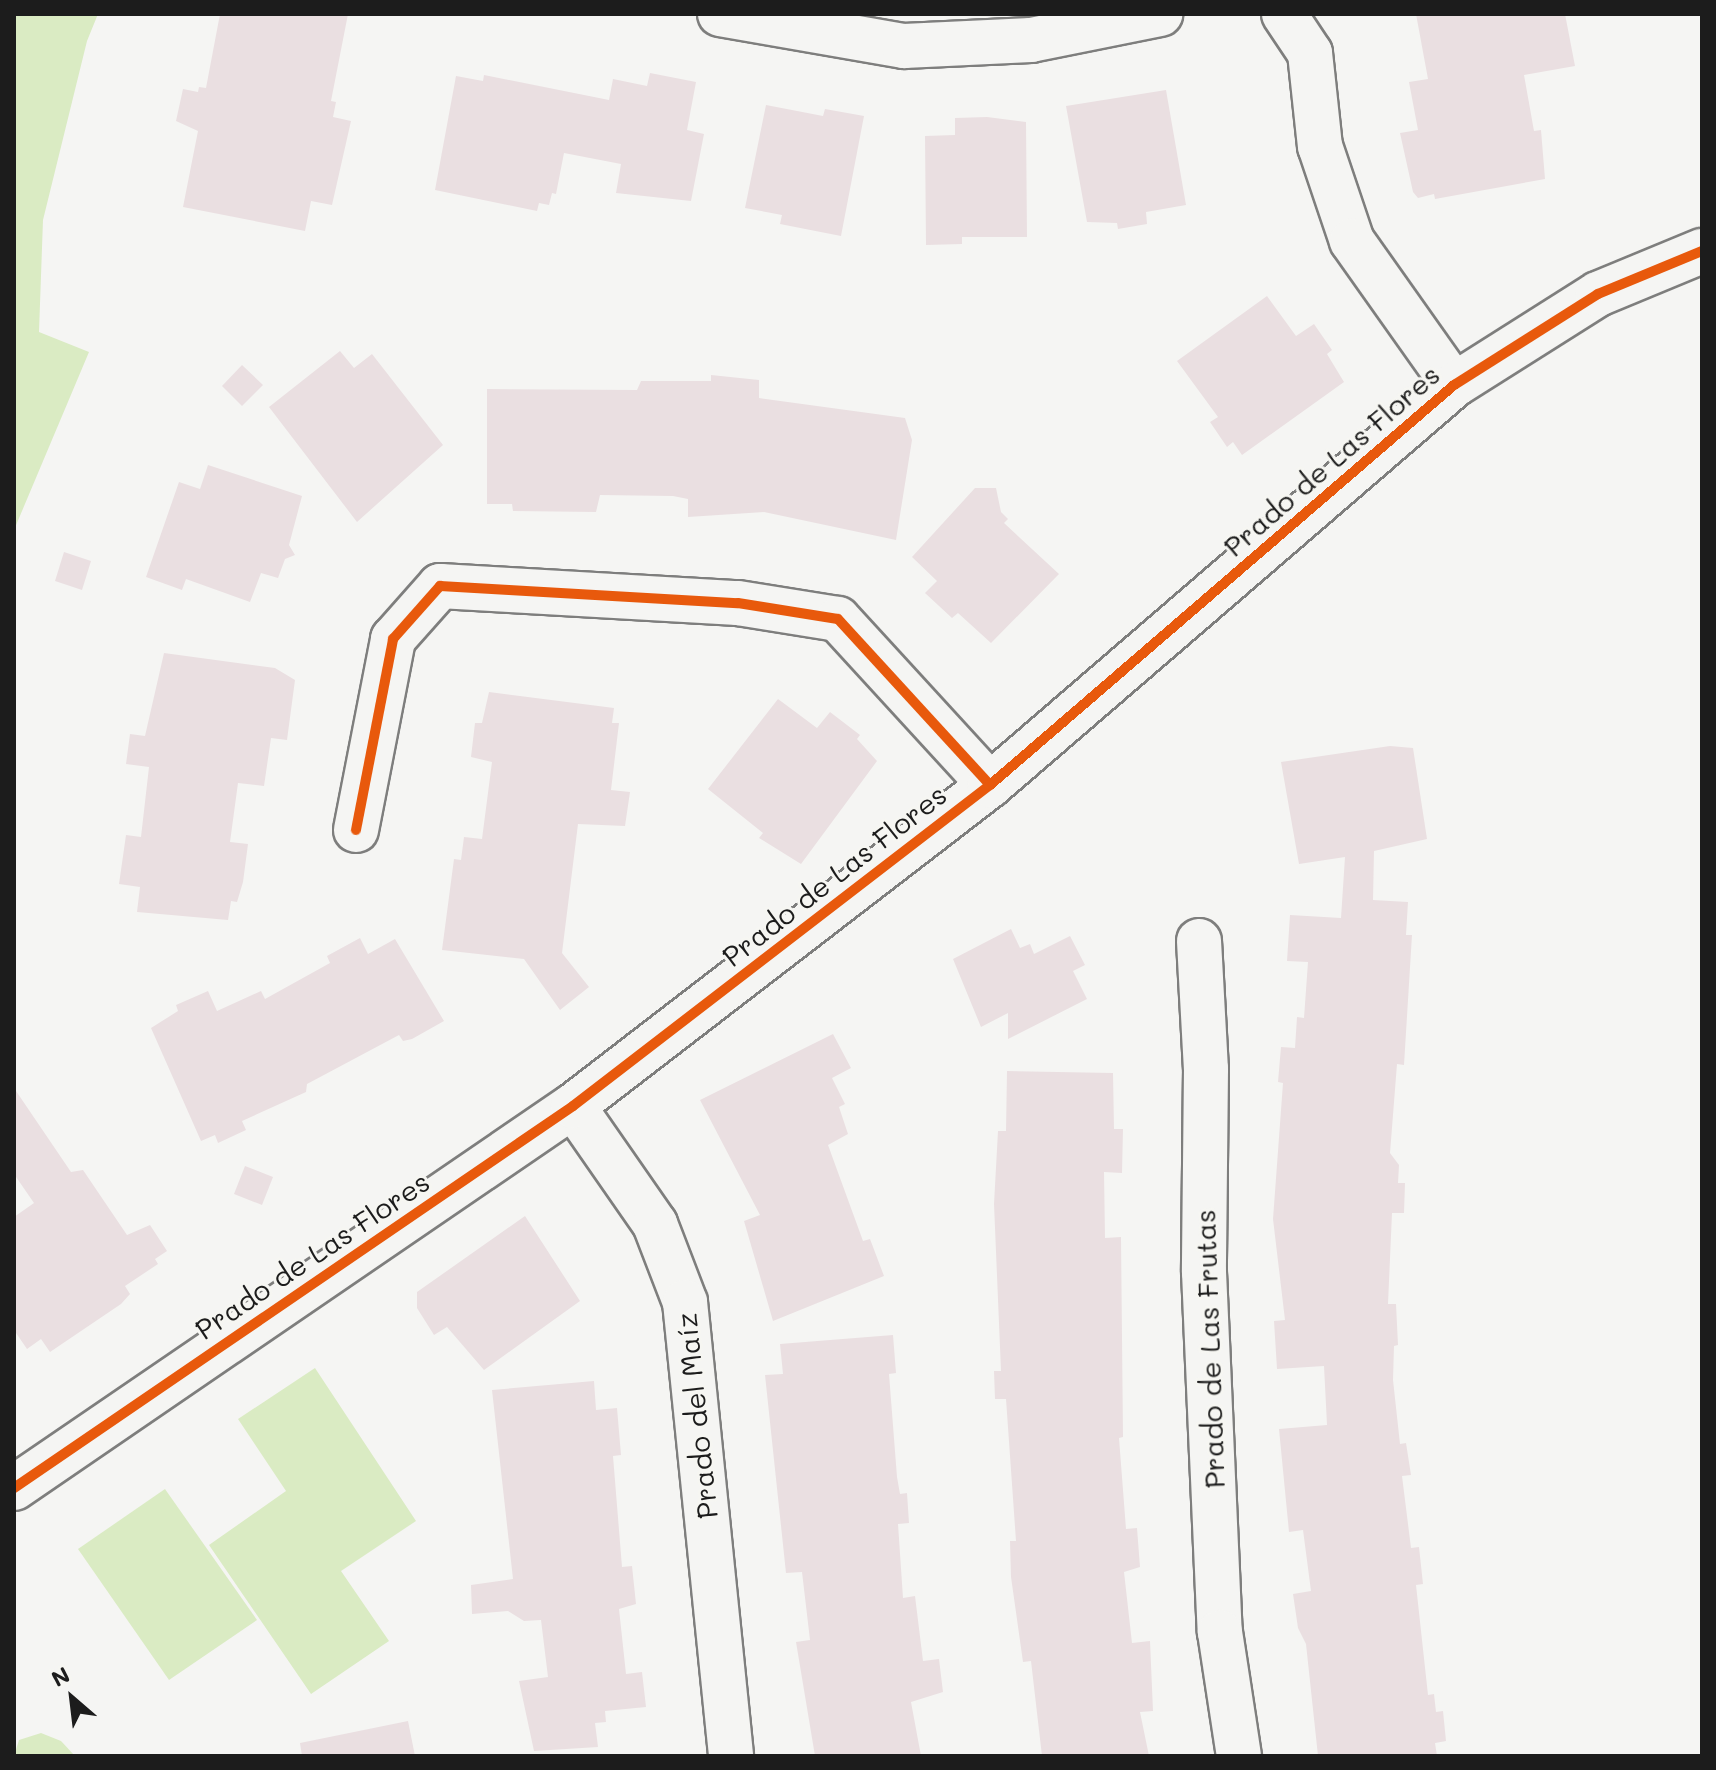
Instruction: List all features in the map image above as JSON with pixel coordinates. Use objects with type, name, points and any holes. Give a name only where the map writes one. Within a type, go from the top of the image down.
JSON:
[{"type":"street","points":[[720,14],[904,46],[1031,40],[1160,14]]},
{"type":"street","points":[[1284,14],[1310,53],[1320,146],[1352,241],[1454,385]]},
{"type":"street","name":"Prado de Las Flores","points":[[17,1479],[573,1106],[990,785],[1454,385],[1598,294],[1702,251]]},
{"type":"street","points":[[356,830],[393,639],[440,586],[738,603],[838,619],[990,785]]},
{"type":"street","name":"Prado de Las Frutas","points":[[1199,941],[1206,1069],[1204,1272],[1219,1617],[1239,1756]]},
{"type":"street","name":"Prado del Maíz","points":[[573,1106],[655,1224],[685,1302],[731,1756]]},
{"type":"green space","points":[[14,14],[98,14],[87,41],[43,220],[39,332],[89,352],[14,530]]},
{"type":"green space","points":[[315,1368],[416,1521],[341,1571],[389,1641],[311,1694],[209,1545],[286,1491],[238,1419]]},
{"type":"green space","points":[[165,1489],[257,1620],[169,1680],[78,1549]]},
{"type":"green space","points":[[41,1733],[61,1741],[75,1756],[14,1756],[19,1740]]},
{"type":"building","points":[[220,14],[348,14],[331,101],[336,102],[333,117],[351,121],[332,205],[311,201],[305,231],[183,207],[198,131],[176,121],[183,89],[198,92],[199,87],[206,88]]},
{"type":"building","points":[[1416,14],[1565,14],[1575,66],[1524,75],[1534,131],[1541,130],[1545,179],[1435,199],[1434,194],[1418,198],[1413,192],[1400,133],[1418,130],[1409,82],[1428,79]]},
{"type":"building","points":[[650,73],[696,82],[687,130],[704,134],[691,201],[616,193],[621,164],[564,153],[556,194],[552,193],[549,205],[539,203],[537,211],[435,190],[456,76],[483,81],[484,75],[609,100],[613,79],[647,86]]},
{"type":"building","points":[[1166,90],[1186,205],[1146,212],[1147,224],[1118,229],[1117,223],[1087,222],[1066,106]]},
{"type":"building","points":[[766,105],[823,116],[825,109],[864,116],[841,236],[780,224],[782,215],[745,208]]},
{"type":"building","points":[[987,117],[1026,122],[1027,237],[962,237],[962,244],[926,245],[925,136],[955,135],[955,118]]},
{"type":"building","points":[[1267,296],[1296,336],[1314,324],[1332,350],[1327,354],[1344,382],[1242,455],[1233,442],[1227,447],[1210,422],[1218,417],[1177,361]]},
{"type":"building","points":[[340,351],[354,368],[372,354],[443,445],[357,522],[269,407]]},
{"type":"building","points":[[242,365],[263,385],[242,406],[222,386]]},
{"type":"building","points":[[711,375],[759,380],[759,398],[905,418],[912,440],[896,540],[764,512],[688,517],[688,499],[673,496],[600,495],[596,512],[513,511],[512,504],[487,504],[487,389],[637,390],[641,381],[711,381]]},
{"type":"building","points":[[208,465],[302,496],[289,545],[295,555],[285,559],[278,578],[261,573],[250,602],[186,579],[182,590],[146,577],[179,482],[200,489]]},
{"type":"building","points":[[975,488],[996,488],[1001,512],[1008,519],[1004,523],[1059,574],[991,643],[958,613],[952,618],[925,593],[937,581],[912,557]]},
{"type":"building","points":[[64,552],[91,561],[82,590],[55,581]]},
{"type":"building","points":[[164,653],[275,668],[295,680],[287,740],[271,738],[264,786],[238,783],[230,842],[248,844],[243,882],[237,902],[231,901],[228,920],[137,912],[140,887],[119,884],[126,835],[141,837],[149,767],[126,764],[130,734],[145,736]]},
{"type":"building","points":[[489,692],[614,708],[612,723],[619,723],[611,790],[630,792],[625,826],[578,824],[562,953],[589,987],[560,1010],[524,959],[442,950],[454,859],[461,860],[464,837],[482,839],[492,762],[471,757],[475,723],[482,723]]},
{"type":"building","points":[[778,699],[817,728],[830,712],[860,735],[857,739],[877,761],[801,864],[759,838],[763,833],[708,789]]},
{"type":"building","points":[[1390,746],[1413,748],[1427,839],[1374,851],[1373,900],[1408,902],[1406,935],[1412,935],[1404,1065],[1397,1064],[1390,1153],[1399,1165],[1398,1183],[1405,1183],[1404,1213],[1392,1213],[1388,1304],[1396,1304],[1398,1345],[1394,1346],[1393,1380],[1400,1444],[1406,1443],[1411,1475],[1402,1476],[1411,1548],[1419,1547],[1423,1584],[1416,1585],[1428,1695],[1434,1694],[1436,1712],[1443,1711],[1446,1741],[1435,1743],[1437,1756],[1318,1756],[1306,1644],[1298,1628],[1293,1594],[1311,1591],[1303,1530],[1289,1532],[1279,1429],[1327,1425],[1324,1366],[1277,1369],[1274,1321],[1285,1320],[1273,1219],[1283,1083],[1278,1082],[1281,1047],[1295,1048],[1297,1017],[1304,1018],[1308,962],[1287,961],[1290,915],[1341,918],[1345,857],[1299,864],[1281,762]]},
{"type":"building","points":[[1011,929],[1020,948],[1030,944],[1034,954],[1070,936],[1085,965],[1073,971],[1087,999],[1008,1039],[1008,1013],[981,1027],[953,959]]},
{"type":"building","points":[[360,938],[368,954],[395,939],[444,1021],[412,1039],[403,1041],[399,1035],[307,1084],[306,1092],[242,1121],[246,1130],[218,1143],[215,1135],[201,1141],[151,1028],[178,1011],[176,1005],[208,991],[217,1011],[261,991],[265,999],[330,963],[327,956]]},
{"type":"building","points":[[833,1034],[851,1068],[832,1078],[845,1104],[839,1107],[848,1134],[828,1145],[863,1241],[870,1239],[884,1276],[773,1321],[744,1221],[760,1215],[700,1100]]},
{"type":"building","points":[[1007,1071],[1113,1073],[1114,1129],[1123,1129],[1122,1173],[1104,1172],[1105,1238],[1121,1237],[1123,1437],[1119,1438],[1126,1529],[1137,1528],[1140,1567],[1124,1572],[1132,1643],[1150,1641],[1153,1711],[1140,1712],[1149,1756],[1042,1756],[1031,1661],[1023,1662],[1011,1577],[1010,1541],[1016,1541],[1006,1399],[995,1399],[994,1371],[1001,1371],[994,1204],[998,1131],[1006,1131]]},
{"type":"building","points":[[14,1088],[71,1172],[83,1170],[127,1235],[150,1225],[167,1251],[155,1259],[158,1264],[125,1286],[130,1294],[121,1304],[50,1352],[41,1339],[27,1349],[14,1330],[14,1217],[34,1203],[14,1174]]},
{"type":"building","points":[[245,1166],[273,1177],[262,1205],[234,1194]]},
{"type":"building","points":[[525,1216],[580,1301],[484,1370],[447,1327],[434,1335],[417,1308],[417,1292]]},
{"type":"building","points":[[893,1335],[896,1373],[889,1374],[897,1477],[900,1494],[907,1493],[909,1523],[898,1524],[903,1598],[915,1596],[923,1661],[939,1659],[943,1692],[911,1702],[921,1756],[815,1756],[796,1642],[810,1640],[802,1572],[786,1573],[765,1375],[783,1374],[780,1344]]},
{"type":"building","points":[[594,1381],[596,1410],[617,1408],[621,1455],[613,1456],[622,1567],[632,1566],[636,1604],[619,1609],[626,1674],[642,1672],[646,1707],[605,1711],[606,1722],[595,1723],[598,1747],[534,1751],[519,1681],[548,1677],[541,1620],[524,1621],[508,1611],[472,1614],[471,1585],[513,1579],[492,1390]]},
{"type":"building","points":[[408,1721],[415,1756],[302,1756],[300,1743]]},
{"type":"cycle path","points":[[14,1488],[573,1106],[990,785],[1454,385],[1598,294],[1702,251]]},
{"type":"cycle path","points":[[356,830],[393,639],[440,586],[738,603],[838,619],[990,785]]}]
